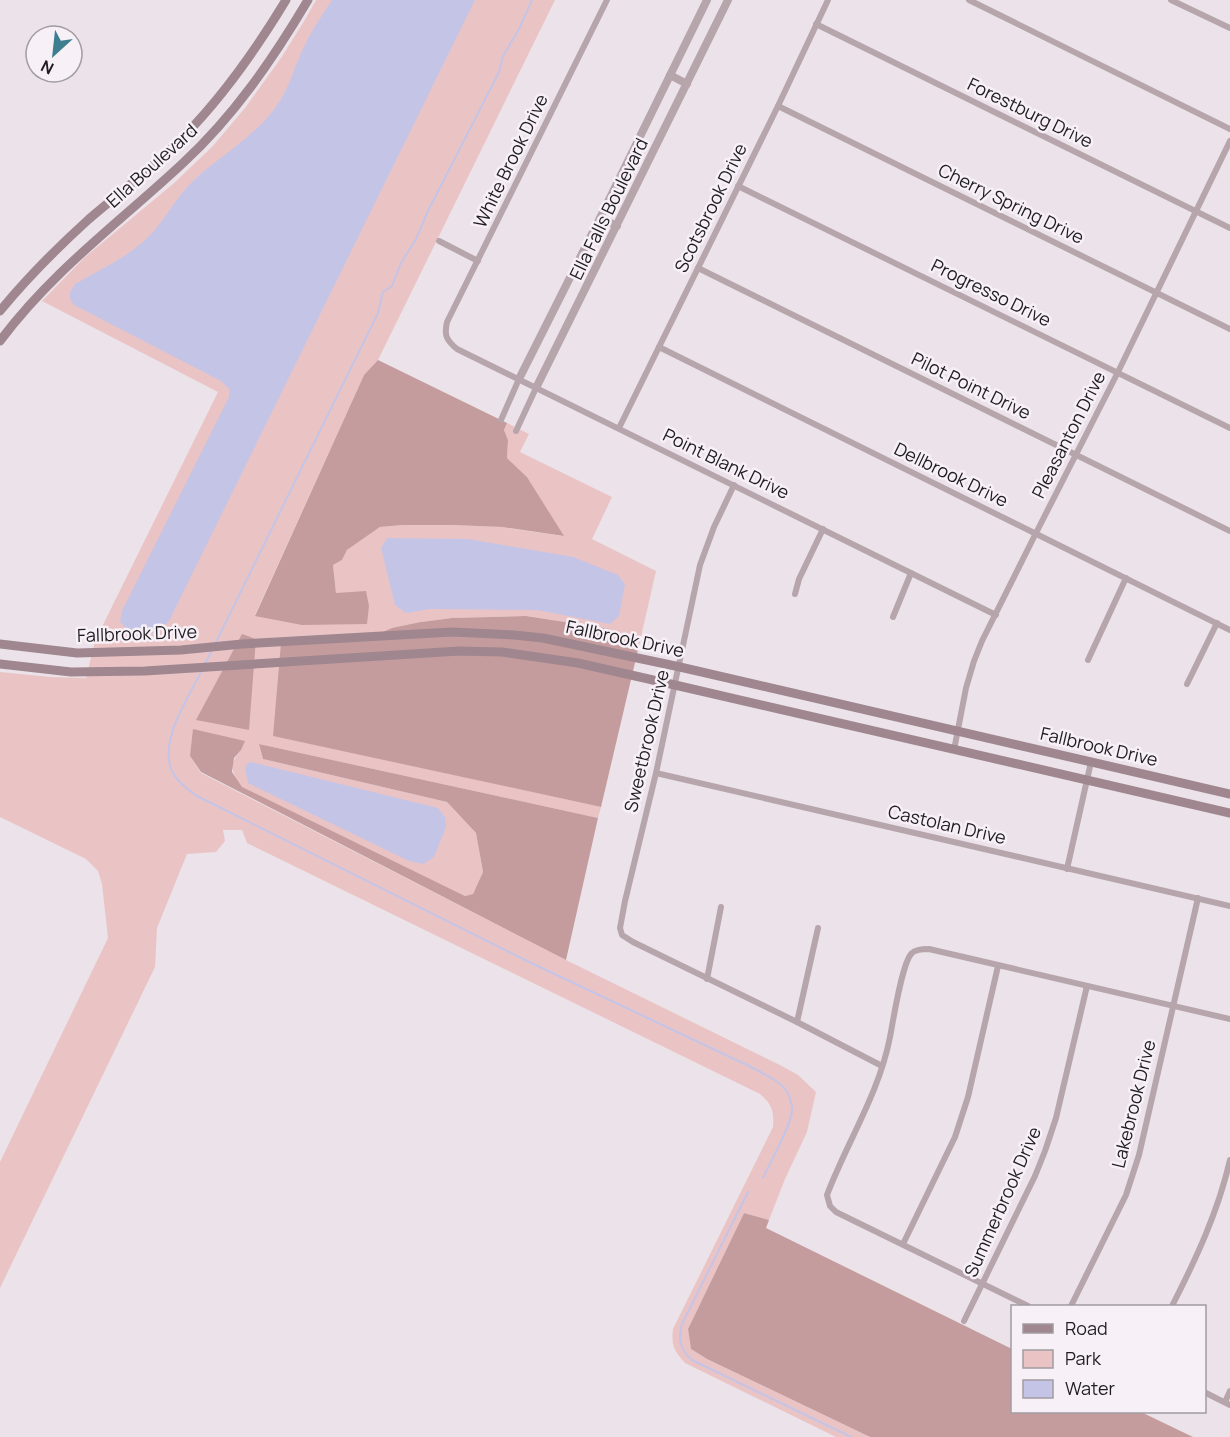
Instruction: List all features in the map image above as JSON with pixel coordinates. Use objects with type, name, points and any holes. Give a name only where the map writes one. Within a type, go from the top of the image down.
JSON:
[{"type":"main road","name":"Ella Boulevard","points":[[0,311],[33,273],[67,240],[189,131],[227,87],[286,0]]},
{"type":"main road","name":"Ella Boulevard","points":[[0,341],[47,286],[100,235],[202,144],[242,98],[281,44],[308,0]]},
{"type":"main road","points":[[265,34],[281,44]]},
{"type":"main road","points":[[33,273],[47,286]]},
{"type":"main road","name":"Fallbrook Drive","points":[[0,644],[77,653],[181,650],[242,644],[452,632],[543,638],[680,667],[1227,793]]},
{"type":"main road","points":[[502,634],[502,652]]},
{"type":"main road","points":[[194,649],[194,669]]},
{"type":"main road","name":"Fallbrook Drive","points":[[0,664],[92,672],[194,669],[459,651],[502,652],[578,663],[1225,812]]},
{"type":"main road","points":[[55,670],[56,652]]},
{"type":"main road","points":[[797,714],[801,695]]},
{"type":"main road","points":[[1225,812],[1227,793]]},
{"type":"street","name":"White Brook Drive","points":[[445,337],[447,322],[607,0]]},
{"type":"street","name":"Ella Falls Boulevard","points":[[501,420],[519,379],[707,0]]},
{"type":"street","name":"Ella Falls Boulevard","points":[[516,431],[728,0]]},
{"type":"street","name":"Scotsbrook Drive","points":[[619,428],[828,0]]},
{"type":"street","points":[[969,0],[1230,129]]},
{"type":"street","points":[[1171,0],[1230,28]]},
{"type":"street","name":"Forestburg Drive","points":[[816,24],[1230,228]]},
{"type":"street","points":[[670,75],[687,84]]},
{"type":"street","name":"Cherry Spring Drive","points":[[778,106],[1230,329]]},
{"type":"street","name":"Pleasanton Drive","points":[[954,750],[966,688],[974,661],[1230,141]]},
{"type":"street","name":"Progresso Drive","points":[[738,186],[1230,428]]},
{"type":"street","points":[[600,218],[617,226]]},
{"type":"street","points":[[439,241],[478,261]]},
{"type":"street","name":"Pilot Point Drive","points":[[698,268],[1230,531]]},
{"type":"street","name":"Point Blank Drive","points":[[445,337],[457,349],[996,615]]},
{"type":"street","name":"Dellbrook Drive","points":[[659,347],[1230,630]]},
{"type":"street","name":"Sweetbrook Drive","points":[[707,979],[633,942],[622,935],[620,928],[680,667],[700,565],[714,527],[734,485]]},
{"type":"street","points":[[795,594],[799,579],[823,529]]},
{"type":"street","points":[[893,617],[910,573]]},
{"type":"street","points":[[1088,660],[1126,578]]},
{"type":"street","points":[[1187,684],[1217,623]]},
{"type":"street","points":[[1067,868],[1091,762]]},
{"type":"street","name":"Castolan Drive","points":[[656,773],[1230,906]]},
{"type":"street","name":"Lakebrook Drive","points":[[1071,1305],[1126,1195],[1142,1142],[1198,898]]},
{"type":"street","points":[[721,907],[707,979],[882,1066]]},
{"type":"street","points":[[797,1022],[818,928]]},
{"type":"street","points":[[1026,1305],[836,1212],[830,1206],[827,1195],[867,1107],[882,1066],[906,963],[912,953],[919,949],[929,949],[1230,1019]]},
{"type":"street","points":[[903,1244],[955,1137],[968,1097],[998,966]]},
{"type":"street","name":"Summerbrook Drive","points":[[964,1321],[1046,1151],[1087,986]]},
{"type":"street","points":[[1173,1305],[1196,1259],[1219,1203],[1230,1160]]},
{"type":"street","points":[[1206,1393],[1227,1404],[1230,1391]]},
{"type":"green space","points":[[316,0],[555,0],[378,360],[364,375],[255,615],[336,593],[333,565],[342,560],[347,550],[380,527],[453,525],[502,527],[563,536],[527,477],[507,458],[508,440],[504,430],[507,423],[529,434],[520,452],[612,497],[592,539],[656,571],[638,650],[609,643],[611,629],[526,616],[452,618],[421,622],[273,735],[601,807],[598,818],[259,744],[263,759],[447,802],[476,833],[483,872],[473,894],[465,896],[241,787],[235,777],[233,764],[241,750],[190,756],[201,773],[566,960],[780,1065],[798,1075],[816,1092],[807,1132],[769,1220],[744,1213],[688,1329],[691,1349],[707,1359],[870,1437],[836,1437],[685,1363],[674,1348],[673,1329],[773,1127],[770,1105],[760,1094],[247,843],[242,830],[223,830],[225,841],[216,852],[187,854],[157,928],[155,967],[0,1288],[0,1162],[108,938],[102,884],[98,871],[86,859],[0,817],[0,672],[86,678],[95,641],[218,392],[42,301],[85,257],[173,184],[212,147],[245,108],[281,58]]},
{"type":"shaded area","points":[[378,360],[507,423],[504,430],[508,440],[507,458],[527,477],[564,536],[502,527],[403,525],[380,527],[347,550],[342,560],[333,565],[336,593],[366,591],[369,606],[367,624],[302,625],[255,616],[364,375]]},
{"type":"shaded area","points":[[526,616],[611,629],[609,643],[638,650],[601,807],[273,736],[281,643],[363,641],[392,628],[421,622],[452,618]]},
{"type":"shaded area","points":[[242,634],[256,639],[249,730],[196,720]]},
{"type":"shaded area","points":[[193,729],[245,741],[234,758],[232,772],[242,787],[465,896],[473,894],[483,872],[476,833],[447,802],[263,759],[259,744],[598,818],[566,960],[201,772],[190,756]]},
{"type":"shaded area","points":[[744,1213],[769,1220],[766,1228],[1011,1349],[1011,1413],[1143,1413],[1193,1437],[870,1437],[707,1359],[691,1349],[688,1329]]},
{"type":"water","points":[[332,0],[475,0],[169,621],[157,633],[145,634],[127,629],[120,622],[122,611],[229,397],[229,389],[221,381],[74,305],[70,299],[70,292],[75,284],[115,262],[143,242],[193,181],[250,134],[271,113],[284,94],[309,37]]},
{"type":"water","points":[[387,538],[468,539],[573,557],[618,575],[625,584],[619,616],[610,624],[537,610],[430,609],[406,613],[395,605],[381,548]]},
{"type":"water","points":[[251,762],[438,808],[445,817],[446,827],[434,857],[423,864],[409,861],[248,783],[245,768]]},
{"type":"waterway","points":[[216,642],[378,313],[383,292],[392,286],[401,263],[416,239],[532,0]]},
{"type":"waterway","points":[[205,664],[212,650]]},
{"type":"waterway","points":[[201,672],[171,735],[169,761],[173,773],[184,786],[197,796],[527,961],[749,1066],[775,1081],[787,1092],[792,1110],[785,1134],[763,1178]]},
{"type":"waterway","points":[[748,1192],[682,1324],[680,1339],[683,1348],[692,1360],[851,1437]]}]
